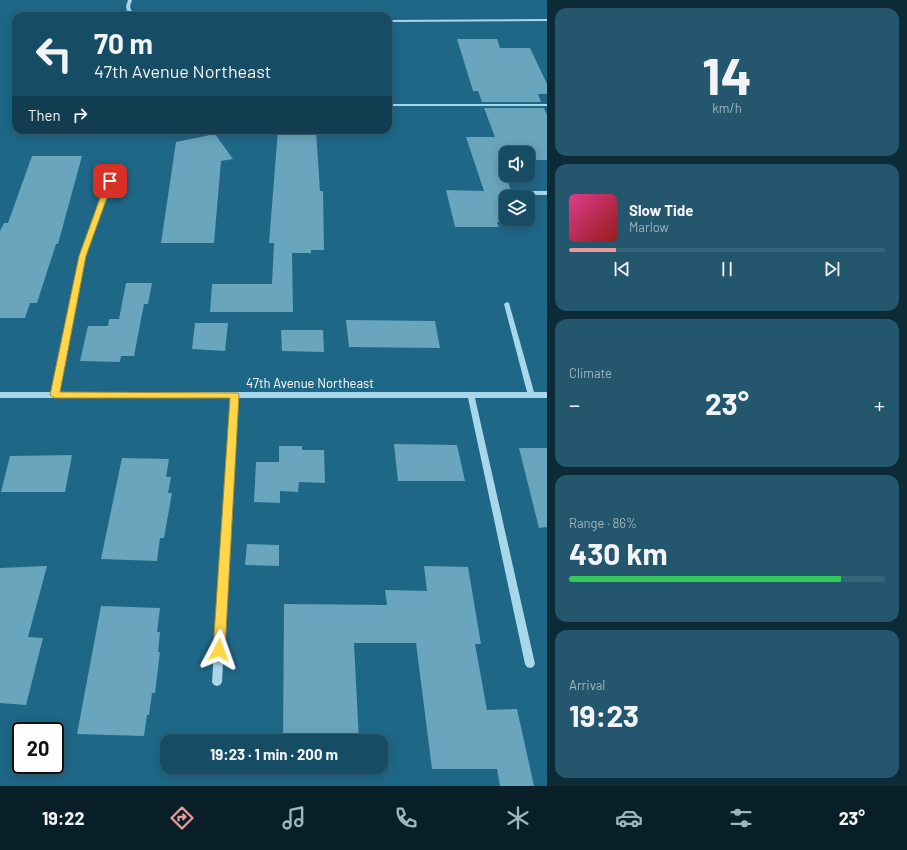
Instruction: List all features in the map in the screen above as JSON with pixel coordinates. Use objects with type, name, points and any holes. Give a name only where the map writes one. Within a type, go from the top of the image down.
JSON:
[{"type":"street","points":[[130,0],[128,6],[131,12]]},
{"type":"street","points":[[392,21],[547,20]]},
{"type":"street","points":[[392,105],[547,105]]},
{"type":"street","points":[[55,395],[82,256],[110,181]]},
{"type":"street","points":[[535,193],[547,193]]},
{"type":"street","points":[[507,304],[531,395]]},
{"type":"street","name":"47th Avenue Northeast","points":[[0,395],[547,395]]},
{"type":"street","points":[[217,682],[234,395]]},
{"type":"street","points":[[471,395],[530,664]]},
{"type":"building","points":[[457,39],[497,39],[500,48],[530,48],[547,84],[547,94],[538,94],[541,102],[482,102],[478,91],[473,91]]},
{"type":"building","points":[[484,108],[544,108],[547,115],[547,160],[535,160],[535,146],[499,146],[499,182],[508,182],[511,190],[499,190],[499,222],[497,222],[499,227],[455,227],[446,190],[484,191],[466,137],[495,137]]},
{"type":"building","points":[[215,134],[233,159],[221,161],[214,243],[161,243],[176,142]]},
{"type":"building","points":[[278,134],[316,134],[320,191],[323,191],[324,250],[311,250],[311,253],[292,253],[293,312],[210,312],[212,284],[272,284],[274,243],[269,243]]},
{"type":"building","points":[[32,156],[82,156],[58,244],[56,244],[37,303],[30,303],[25,318],[0,318],[0,231],[4,223],[8,223]]},
{"type":"building","points":[[126,283],[152,283],[148,304],[144,304],[134,356],[121,356],[120,362],[80,361],[88,326],[108,326],[109,319],[119,319]]},
{"type":"building","points":[[346,320],[435,321],[440,348],[349,347]]},
{"type":"building","points":[[195,323],[228,323],[225,351],[192,349]]},
{"type":"building","points":[[281,330],[323,330],[324,352],[282,351]]},
{"type":"building","points":[[394,444],[457,445],[465,481],[398,481]]},
{"type":"building","points":[[279,446],[302,446],[302,450],[324,450],[325,483],[299,482],[298,492],[280,491],[280,503],[254,502],[256,462],[279,462]]},
{"type":"building","points":[[519,448],[547,448],[547,527],[539,528]]},
{"type":"building","points":[[72,455],[65,492],[1,492],[10,456]]},
{"type":"building","points":[[122,458],[169,459],[166,477],[171,477],[168,493],[172,493],[164,538],[160,538],[157,561],[101,559]]},
{"type":"building","points":[[247,544],[279,545],[279,566],[245,565]]},
{"type":"building","points":[[47,566],[28,637],[43,638],[26,705],[0,703],[0,568]]},
{"type":"building","points":[[424,566],[468,567],[481,644],[475,644],[487,710],[517,709],[534,786],[500,786],[497,769],[432,769],[416,643],[354,643],[359,734],[283,734],[284,604],[387,605],[385,590],[427,591]]},
{"type":"building","points":[[101,606],[160,608],[157,632],[160,632],[158,652],[160,652],[155,693],[152,693],[144,736],[77,734]]},
{"type":"route","points":[[110,181],[82,256],[55,395],[234,395],[219,650]]}]
